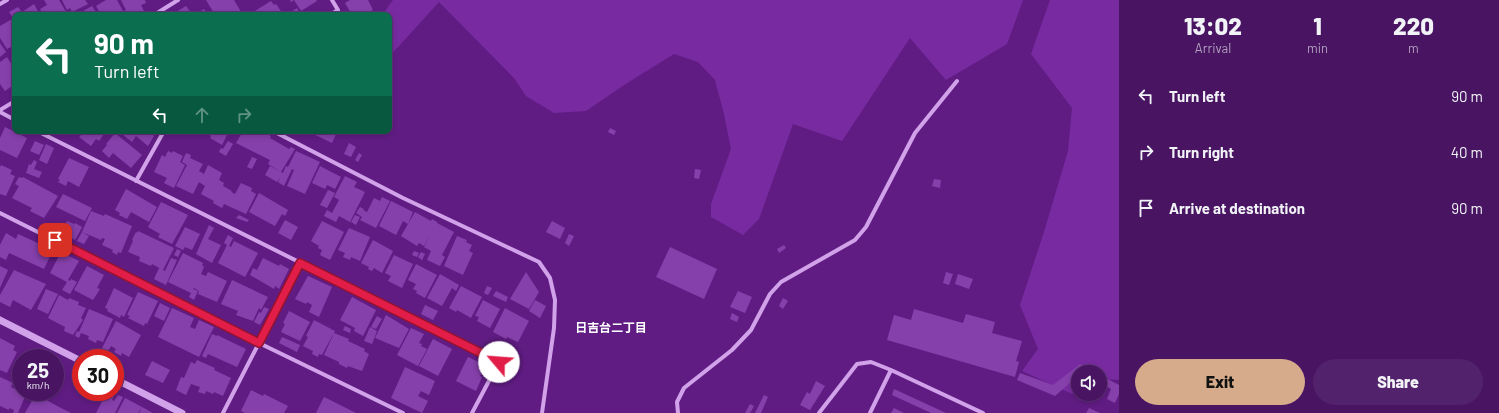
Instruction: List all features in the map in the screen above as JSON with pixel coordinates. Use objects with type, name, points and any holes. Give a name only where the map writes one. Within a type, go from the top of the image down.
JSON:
[{"type":"street","points":[[0,4],[7,0]]},
{"type":"street","points":[[159,12],[178,0]]},
{"type":"street","points":[[332,0],[338,10],[335,12]]},
{"type":"street","points":[[678,413],[677,402],[684,388],[732,350],[750,330],[770,294],[781,282],[855,240],[866,227],[915,133],[957,81]]},
{"type":"street","points":[[12,103],[0,111],[12,118]]},
{"type":"street","points":[[43,134],[499,362],[472,413]]},
{"type":"street","points":[[136,181],[162,134]]},
{"type":"street","points":[[279,134],[404,198],[539,262],[550,278],[556,300],[554,328],[542,413]]},
{"type":"street","points":[[0,213],[259,343],[404,413]]},
{"type":"street","points":[[223,413],[300,263]]},
{"type":"street","points":[[0,320],[72,356]]},
{"type":"street","points":[[819,413],[857,364],[871,362],[983,413]]},
{"type":"street","points":[[870,413],[891,370]]},
{"type":"street","points":[[124,384],[182,413]]},
{"type":"shaded area","points":[[393,0],[1023,0],[1007,44],[946,80],[910,38],[842,141],[793,124],[759,219],[743,235],[711,217],[711,204],[731,149],[715,80],[698,62],[674,54],[586,111],[554,113],[526,96],[514,78],[439,2],[392,54],[392,12],[384,12]]},
{"type":"shaded area","points":[[1050,0],[1119,0],[1119,380],[1107,379],[1107,365],[1071,365],[1071,394],[1022,371],[1038,349],[1020,305],[1068,151],[1072,108],[1031,54]]},
{"type":"building","points":[[44,0],[59,0],[66,12],[42,12],[40,9],[47,5]]},
{"type":"building","points":[[62,0],[85,0],[88,4],[72,12],[70,8],[67,10]]},
{"type":"building","points":[[106,0],[117,0],[123,11],[126,10],[121,0],[145,0],[146,3],[141,5],[144,12],[99,12],[96,6]]},
{"type":"building","points":[[206,0],[234,0],[241,12],[213,12]]},
{"type":"building","points":[[294,0],[316,0],[317,1],[301,11]]},
{"type":"building","points":[[350,0],[368,0],[373,10],[369,12],[350,12],[345,3]]},
{"type":"building","points":[[271,1],[274,5],[276,4],[282,12],[253,12]]},
{"type":"building","points":[[34,4],[38,12],[22,12]]},
{"type":"building","points":[[92,6],[96,12],[81,12]]},
{"type":"building","points":[[186,6],[190,12],[176,12]]},
{"type":"building","points":[[18,7],[22,12],[12,12],[12,16],[9,12]]},
{"type":"building","points":[[297,8],[299,12],[290,12]]},
{"type":"building","points":[[204,9],[206,12],[199,12]]},
{"type":"building","points":[[12,19],[12,46],[7,49],[0,38],[0,26]]},
{"type":"building","points":[[0,43],[6,52],[0,57]]},
{"type":"building","points":[[7,57],[12,65],[12,86],[5,91],[0,84],[0,62]]},
{"type":"building","points":[[5,127],[12,130],[12,134],[19,134],[27,138],[17,158],[0,150],[0,138]]},
{"type":"building","points":[[610,128],[616,131],[614,135],[608,132]]},
{"type":"building","points":[[80,134],[104,134],[99,141],[96,139],[91,146],[79,137],[81,135]]},
{"type":"building","points":[[114,134],[116,134],[142,155],[131,168],[113,153],[109,158],[102,151],[107,145],[106,144]]},
{"type":"building","points":[[122,134],[152,134],[154,136],[148,146],[136,136],[132,142]]},
{"type":"building","points":[[207,134],[228,134],[222,145],[210,138],[211,136]]},
{"type":"building","points":[[241,134],[267,134],[271,136],[270,138],[289,149],[291,147],[295,149],[281,172],[268,164],[270,160],[236,143]]},
{"type":"building","points":[[313,134],[336,134],[332,143]]},
{"type":"building","points":[[35,141],[44,145],[39,155],[30,151]]},
{"type":"building","points":[[228,141],[233,144],[226,156],[219,152]]},
{"type":"building","points":[[349,143],[356,147],[351,157],[344,154]]},
{"type":"building","points":[[46,144],[54,148],[47,164],[39,160]]},
{"type":"building","points":[[168,151],[172,153],[173,151],[183,156],[180,162],[185,165],[174,188],[164,183],[167,178],[154,172],[162,155],[165,157]]},
{"type":"building","points":[[296,151],[320,162],[305,194],[287,186],[294,170],[292,169],[284,186],[278,182],[280,178],[277,182],[265,175],[270,166],[283,173],[286,166],[288,167]]},
{"type":"building","points":[[186,153],[191,155],[190,158],[203,164],[199,171],[204,174],[208,165],[222,173],[219,180],[224,183],[223,186],[232,191],[231,192],[235,194],[241,183],[252,188],[251,191],[256,194],[246,214],[224,204],[222,208],[213,203],[214,201],[201,194],[205,186],[199,182],[193,194],[176,186],[187,165],[182,162]]},
{"type":"building","points":[[359,153],[362,155],[358,162],[355,160]]},
{"type":"building","points":[[252,157],[257,159],[252,169],[247,167]]},
{"type":"building","points":[[69,158],[89,167],[79,187],[68,181],[66,186],[58,182],[60,180],[58,179]]},
{"type":"building","points":[[34,160],[37,162],[34,169],[42,172],[39,178],[26,173],[29,164],[31,165]]},
{"type":"building","points":[[1,165],[12,170],[10,174],[15,176],[6,196],[0,194]]},
{"type":"building","points":[[320,166],[341,177],[335,189],[327,185],[325,189],[312,183]]},
{"type":"building","points":[[695,169],[701,170],[699,179],[694,178]]},
{"type":"building","points":[[345,176],[357,182],[354,187],[365,192],[350,222],[339,216],[336,222],[324,216],[327,210],[332,213],[339,200],[334,197]]},
{"type":"building","points":[[19,177],[23,177],[58,196],[44,218],[30,211],[32,208],[12,198],[19,186],[15,184]]},
{"type":"building","points":[[934,179],[941,180],[940,188],[932,186]]},
{"type":"building","points":[[126,189],[157,207],[149,222],[131,212],[127,219],[119,215],[120,213],[115,210]]},
{"type":"building","points":[[328,190],[335,193],[327,208],[320,205]]},
{"type":"building","points":[[259,193],[288,210],[285,216],[282,214],[275,226],[249,212]]},
{"type":"building","points":[[63,194],[92,208],[85,221],[56,207]]},
{"type":"building","points":[[382,197],[390,201],[376,228],[360,220],[362,217],[356,213],[360,207],[367,212],[374,198],[380,201]]},
{"type":"building","points":[[391,201],[413,212],[408,224],[403,221],[396,235],[379,226]]},
{"type":"building","points":[[161,202],[188,215],[172,244],[158,237],[160,234],[148,227]]},
{"type":"building","points":[[91,211],[104,216],[105,214],[132,226],[121,253],[118,252],[117,255],[112,252],[113,250],[102,245],[105,239],[102,238],[101,240],[82,232]]},
{"type":"building","points":[[415,212],[431,221],[432,219],[454,232],[442,255],[445,257],[440,266],[427,260],[431,251],[424,247],[430,235],[424,246],[419,243],[417,246],[401,236]]},
{"type":"building","points":[[239,215],[249,220],[247,222],[236,218]]},
{"type":"building","points":[[355,215],[360,217],[356,225],[351,222]]},
{"type":"building","points":[[285,220],[298,227],[291,240],[278,233]]},
{"type":"building","points":[[67,221],[74,224],[72,228],[75,223],[82,227],[75,240],[62,232]]},
{"type":"building","points":[[322,221],[344,232],[330,260],[320,255],[322,250],[311,241]]},
{"type":"building","points":[[552,221],[565,228],[560,239],[546,232]]},
{"type":"building","points":[[209,225],[214,228],[208,239],[221,245],[212,263],[196,254]]},
{"type":"building","points":[[185,227],[200,234],[192,250],[185,247],[183,250],[175,246]]},
{"type":"building","points":[[349,228],[370,237],[360,261],[351,257],[350,260],[343,257],[345,253],[338,250]]},
{"type":"building","points":[[138,231],[174,248],[163,270],[152,264],[151,266],[139,261],[140,257],[128,252],[133,241],[132,240]]},
{"type":"building","points":[[82,232],[89,236],[84,244],[77,241]]},
{"type":"building","points":[[6,233],[16,239],[18,234],[53,250],[44,269],[9,253],[6,260],[0,257],[0,245]]},
{"type":"building","points":[[569,234],[574,236],[569,246],[565,243]]},
{"type":"building","points":[[228,235],[233,238],[229,246],[231,247],[234,241],[258,253],[245,277],[218,263],[227,245],[224,243]]},
{"type":"building","points":[[457,236],[467,240],[466,242],[472,245],[469,251],[473,253],[463,275],[444,266]]},
{"type":"building","points":[[373,240],[393,251],[382,273],[374,268],[372,271],[368,269],[369,267],[361,263]]},
{"type":"building","points":[[784,245],[786,248],[779,253],[777,249]]},
{"type":"building","points":[[670,247],[717,269],[704,299],[656,277]]},
{"type":"building","points":[[177,249],[181,251],[178,257],[174,255]]},
{"type":"building","points":[[414,251],[419,253],[417,257],[412,255]]},
{"type":"building","points":[[61,252],[79,261],[68,280],[70,281],[71,279],[77,282],[70,294],[62,290],[67,282],[50,273]]},
{"type":"building","points":[[421,252],[425,254],[422,260],[418,257]]},
{"type":"building","points":[[183,253],[203,263],[202,265],[204,267],[201,274],[206,276],[208,272],[227,281],[217,302],[198,294],[199,291],[194,288],[193,289],[198,291],[194,300],[189,297],[191,293],[168,282]]},
{"type":"building","points":[[394,255],[413,264],[402,288],[388,281],[391,276],[385,273]]},
{"type":"building","points":[[171,258],[177,260],[166,285],[154,279],[159,268],[165,271]]},
{"type":"building","points":[[263,258],[289,269],[279,289],[275,286],[274,289],[250,275],[253,268],[257,270]]},
{"type":"building","points":[[416,264],[437,275],[425,298],[416,293],[417,291],[413,289],[416,284],[408,280]]},
{"type":"building","points":[[0,266],[8,270],[0,288]]},
{"type":"building","points":[[87,266],[104,275],[97,288],[100,289],[93,300],[74,290]]},
{"type":"building","points":[[14,270],[46,284],[31,310],[13,300],[10,307],[0,302],[0,295]]},
{"type":"building","points":[[526,272],[539,292],[529,309],[510,299]]},
{"type":"building","points":[[946,272],[953,274],[949,285],[943,283]]},
{"type":"building","points":[[440,274],[459,285],[456,291],[452,288],[442,306],[427,298]]},
{"type":"building","points":[[958,274],[973,279],[969,289],[955,284]]},
{"type":"building","points":[[308,276],[332,287],[319,317],[309,312],[312,305],[295,299]]},
{"type":"building","points":[[232,280],[268,297],[261,310],[259,308],[253,321],[236,315],[238,311],[221,304]]},
{"type":"building","points":[[461,286],[482,297],[471,318],[457,310],[456,312],[449,308]]},
{"type":"building","points":[[487,286],[492,288],[488,295],[484,293]]},
{"type":"building","points":[[114,288],[133,298],[124,317],[121,315],[120,318],[107,311],[108,309],[105,308]]},
{"type":"building","points":[[46,289],[58,294],[48,314],[37,309]]},
{"type":"building","points":[[496,291],[508,297],[506,302],[493,296]]},
{"type":"building","points":[[738,291],[752,297],[745,313],[730,307]]},
{"type":"building","points":[[138,292],[158,301],[147,324],[145,323],[144,326],[128,318],[130,316],[127,315]]},
{"type":"building","points":[[59,295],[68,300],[69,298],[79,302],[78,305],[86,308],[81,318],[83,320],[73,335],[64,331],[65,327],[48,318]]},
{"type":"building","points":[[352,297],[376,310],[363,336],[354,331],[355,328],[340,320]]},
{"type":"building","points":[[783,298],[788,301],[783,309],[779,306]]},
{"type":"building","points":[[483,300],[500,309],[490,328],[477,321],[479,317],[475,316]]},
{"type":"building","points":[[535,300],[546,306],[540,318],[529,311]]},
{"type":"building","points":[[160,303],[170,308],[164,321],[154,316]]},
{"type":"building","points":[[425,305],[438,311],[433,320],[421,314]]},
{"type":"building","points":[[264,307],[269,309],[260,325],[254,322],[259,312],[261,313]]},
{"type":"building","points":[[172,308],[194,318],[190,327],[195,329],[199,320],[214,327],[199,357],[158,337]]},
{"type":"building","points":[[505,308],[529,321],[518,342],[507,337],[506,339],[493,332]]},
{"type":"building","points":[[89,309],[113,319],[103,342],[97,340],[96,343],[88,339],[89,336],[81,333],[79,338],[75,336],[77,331],[79,332]]},
{"type":"building","points":[[914,309],[963,323],[966,314],[995,322],[992,333],[1022,341],[1016,361],[1019,362],[1015,377],[887,340],[894,315],[911,320]]},
{"type":"building","points":[[289,311],[310,322],[300,341],[281,332],[285,324],[283,323]]},
{"type":"building","points":[[732,313],[739,317],[737,322],[730,319]]},
{"type":"building","points":[[386,315],[409,329],[399,348],[375,338]]},
{"type":"building","points":[[377,316],[382,319],[376,329],[371,327]]},
{"type":"building","points":[[314,320],[335,331],[322,355],[319,354],[318,357],[312,354],[313,351],[303,346]]},
{"type":"building","points":[[116,321],[141,335],[129,357],[124,354],[124,349],[116,349],[111,346],[109,349],[102,349]]},
{"type":"building","points":[[345,326],[351,329],[350,333],[343,330]]},
{"type":"building","points":[[370,327],[377,331],[372,344],[364,341]]},
{"type":"building","points":[[411,328],[424,334],[419,343],[427,349],[418,366],[397,355]]},
{"type":"building","points":[[334,333],[349,339],[348,341],[365,349],[364,351],[369,354],[362,371],[348,366],[347,368],[339,364],[339,362],[324,355]]},
{"type":"building","points":[[212,334],[246,349],[237,367],[208,354],[206,358],[202,356]]},
{"type":"building","points":[[282,337],[300,345],[297,352],[279,343]]},
{"type":"building","points":[[0,338],[15,346],[12,349],[12,362],[7,373],[0,370]]},
{"type":"building","points":[[433,339],[452,349],[438,376],[419,366]]},
{"type":"building","points":[[468,357],[485,365],[476,391],[456,381]]},
{"type":"building","points":[[197,360],[215,368],[214,370],[231,378],[223,396],[214,392],[213,394],[206,391],[205,394],[198,392],[200,387],[191,384],[186,395],[176,390],[181,377],[184,378],[191,362],[195,364]]},
{"type":"building","points":[[152,361],[170,370],[163,383],[145,375]]},
{"type":"building","points":[[405,367],[435,381],[429,395],[421,391],[418,396],[428,401],[422,413],[391,398]]},
{"type":"building","points":[[1071,371],[1071,382],[1055,396],[1017,380],[1020,373],[1053,385]]},
{"type":"building","points":[[0,377],[12,383],[12,401],[23,401],[18,413],[13,413],[14,410],[9,408],[9,410],[0,406]]},
{"type":"building","points":[[1107,379],[1119,385],[1119,394],[1115,403],[1107,399],[1111,389],[1107,387]]},
{"type":"building","points":[[816,381],[825,386],[810,410],[800,405],[807,392],[810,394]]},
{"type":"building","points":[[894,389],[946,413],[931,413],[892,395]]},
{"type":"building","points":[[251,390],[263,396],[264,394],[288,406],[284,413],[245,413],[241,411]]},
{"type":"building","points":[[764,395],[768,397],[761,413],[755,413]]},
{"type":"building","points":[[324,397],[356,413],[316,413]]},
{"type":"building","points":[[125,398],[142,407],[138,413],[117,413]]},
{"type":"building","points":[[32,401],[48,401],[71,413],[25,413]]},
{"type":"building","points":[[102,401],[121,401],[115,413],[96,413]]},
{"type":"building","points":[[750,404],[754,406],[750,413],[745,413]]},
{"type":"building","points":[[142,407],[153,413],[139,413]]},
{"type":"building","points":[[894,408],[904,413],[891,413]]},
{"type":"building","points":[[1089,408],[1100,413],[1086,413]]},
{"type":"district","name":"日吉台二丁目","points":[[611,328]]},
{"type":"route","points":[[55,240],[259,343],[300,263],[499,362]]}]
